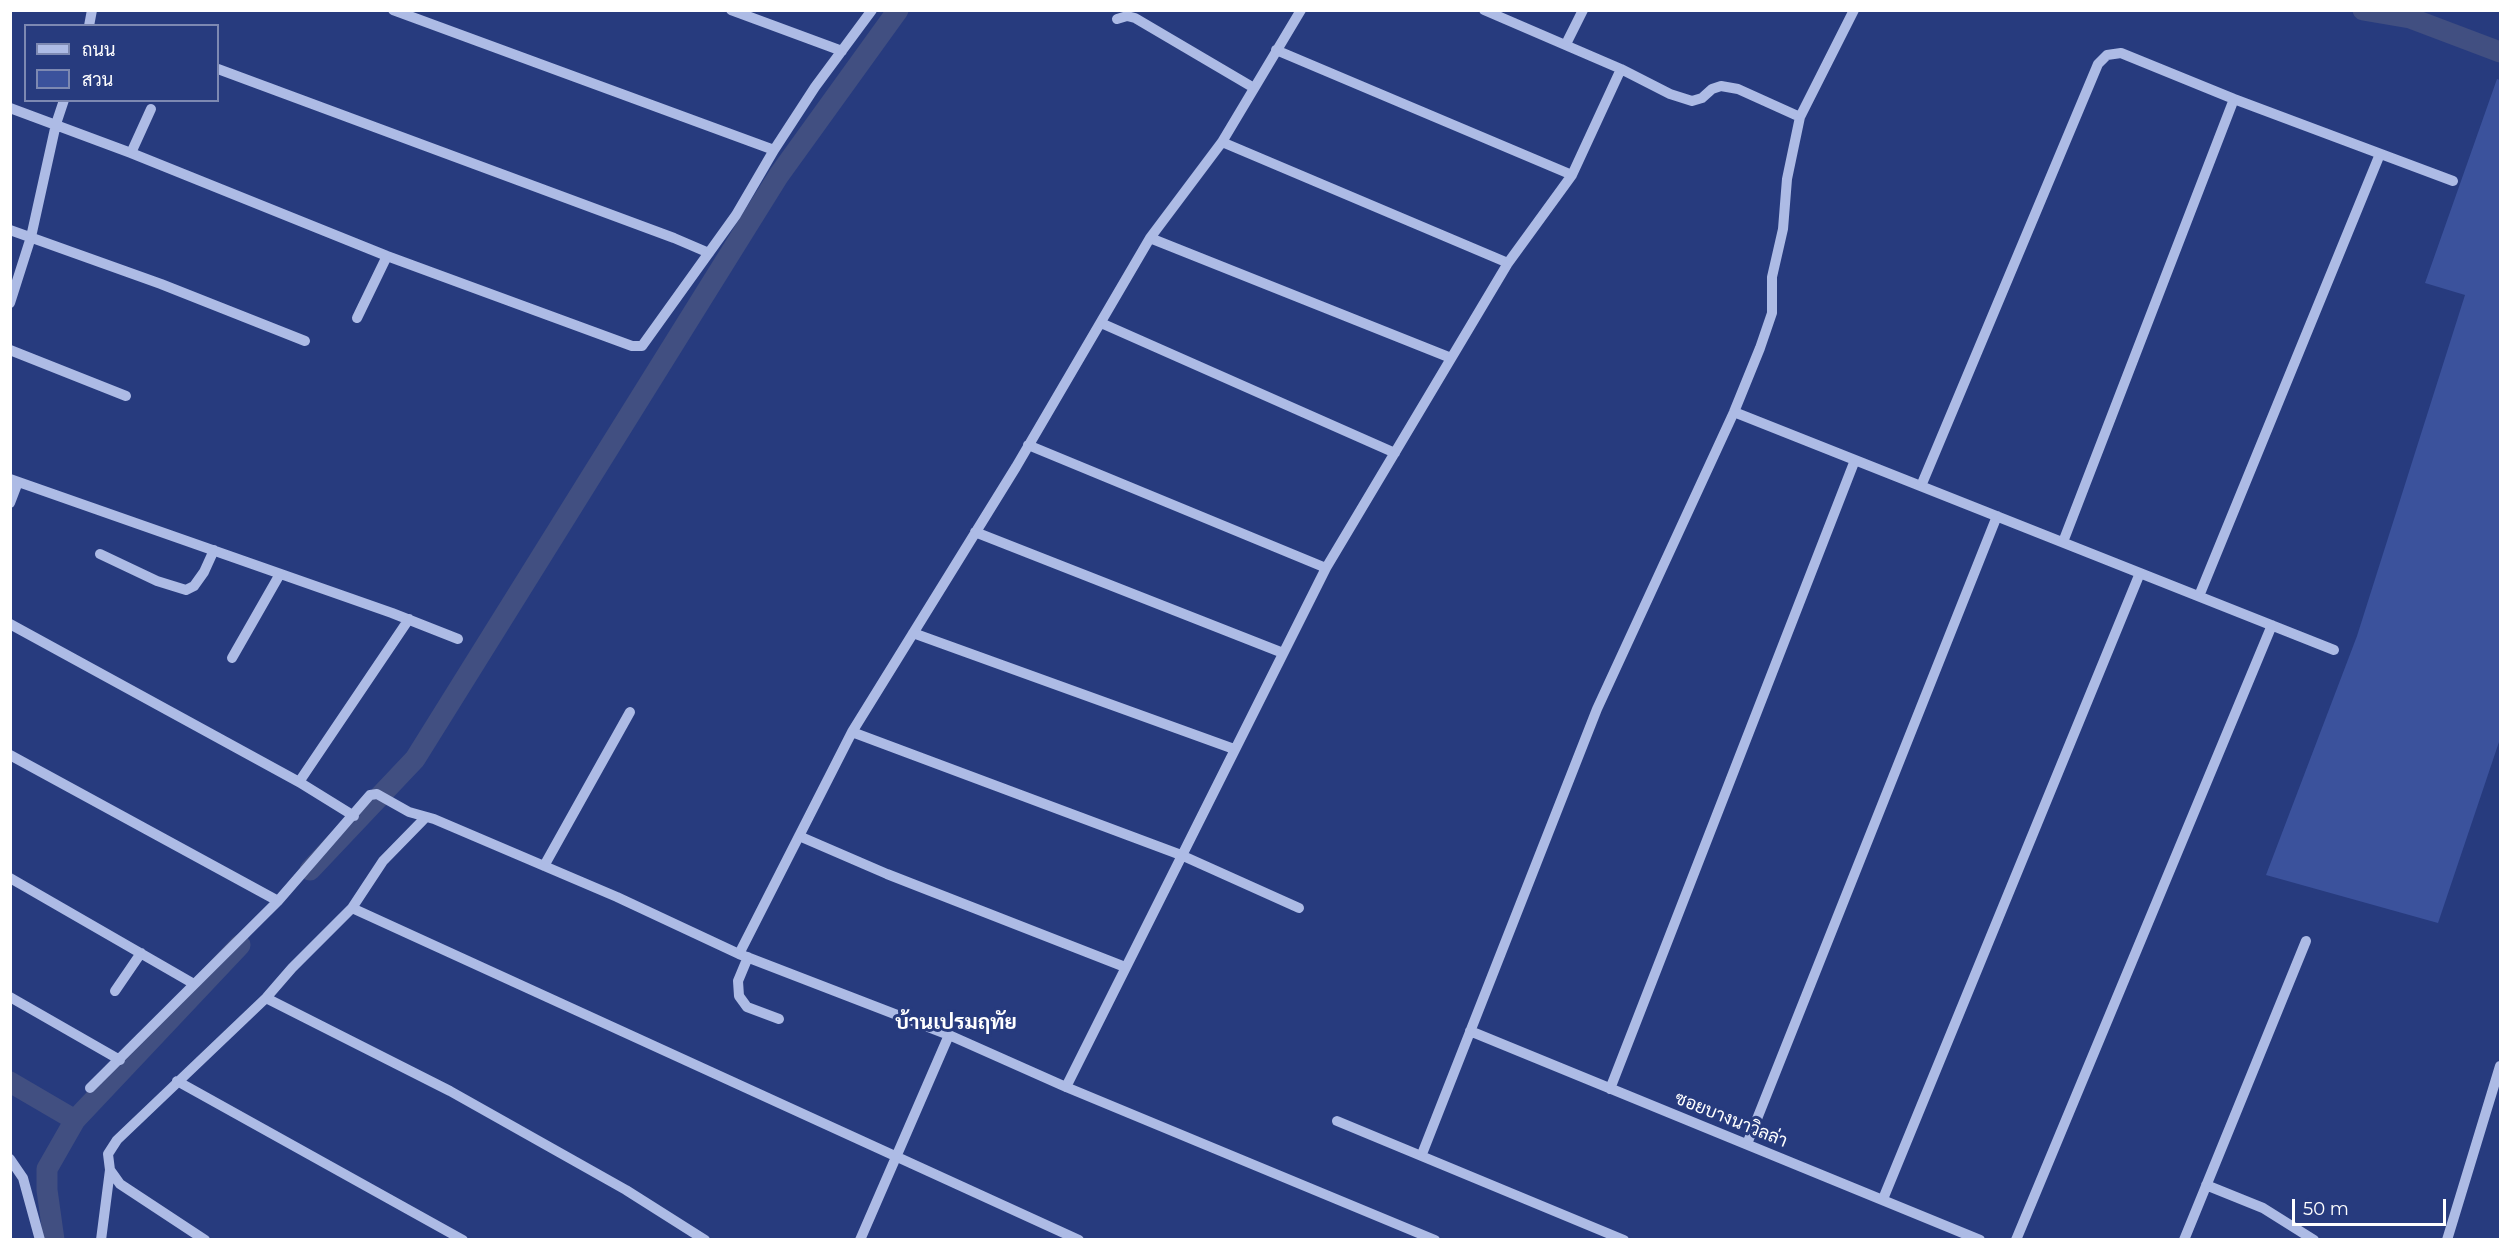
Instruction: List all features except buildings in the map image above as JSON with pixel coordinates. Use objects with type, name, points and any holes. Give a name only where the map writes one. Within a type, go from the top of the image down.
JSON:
[{"type":"street","points":[[393,10],[774,150]]},
{"type":"street","points":[[731,10],[842,51]]},
{"type":"street","points":[[10,108],[131,153],[387,256],[638,347],[645,345],[736,215],[774,150],[872,10]]},
{"type":"street","points":[[779,1019],[747,1006],[739,996],[738,981],[743,956],[852,732],[1028,445],[1150,238],[1222,142],[1300,10]]},
{"type":"street","points":[[1484,10],[1566,44],[1670,94],[1692,100],[1702,99],[1712,89],[1721,86],[1738,90],[1800,117]]},
{"type":"street","points":[[1566,44],[1583,10]]},
{"type":"street","points":[[1422,1154],[1597,709],[1734,412],[1772,313],[1772,277],[1783,229],[1788,179],[1800,117],[1854,10]]},
{"type":"street","points":[[1121,15],[1135,18],[1254,88]]},
{"type":"street","points":[[1276,50],[1572,175]]},
{"type":"street","points":[[1921,486],[2098,64],[2107,55],[2121,53],[2234,99],[2453,181]]},
{"type":"street","points":[[219,69],[709,253]]},
{"type":"street","points":[[1066,1087],[1326,568],[1508,263],[1572,175],[1621,69]]},
{"type":"street","points":[[2063,542],[2234,99]]},
{"type":"street","points":[[10,303],[31,237],[56,124],[63,102]]},
{"type":"street","points":[[131,153],[151,109]]},
{"type":"street","points":[[1222,142],[1508,263]]},
{"type":"street","points":[[2199,596],[2380,154]]},
{"type":"street","points":[[10,230],[161,284],[305,341]]},
{"type":"street","points":[[1150,238],[1451,358]]},
{"type":"street","points":[[357,318],[387,256]]},
{"type":"street","points":[[1101,323],[1395,453]]},
{"type":"street","points":[[10,350],[126,396]]},
{"type":"street","points":[[1734,412],[2334,650]]},
{"type":"street","points":[[1028,445],[1326,568]]},
{"type":"street","points":[[1610,1089],[1855,460]]},
{"type":"street","points":[[10,503],[14,480],[458,639]]},
{"type":"street","points":[[1747,1144],[1997,516]]},
{"type":"street","points":[[975,532],[1283,653]]},
{"type":"street","points":[[100,554],[157,581],[186,590],[194,586],[204,572],[213,550]]},
{"type":"street","points":[[1883,1199],[2140,573]]},
{"type":"street","points":[[232,658],[280,574]]},
{"type":"street","points":[[299,782],[409,620]]},
{"type":"street","points":[[10,624],[299,782],[354,816]]},
{"type":"street","points":[[2016,1239],[2272,625]]},
{"type":"street","points":[[913,633],[1234,749]]},
{"type":"street","points":[[544,866],[630,712]]},
{"type":"street","points":[[852,732],[1181,855],[1299,908]]},
{"type":"street","points":[[10,755],[278,901]]},
{"type":"street","points":[[90,1088],[278,901],[370,795],[377,794],[409,812],[544,866],[743,956],[949,1035],[1066,1087],[1435,1239]]},
{"type":"street","points":[[101,1239],[110,1170],[108,1154],[117,1140],[266,998],[292,968],[352,908],[383,861],[426,817]]},
{"type":"street","points":[[800,836],[886,874],[1125,967]]},
{"type":"street","points":[[10,878],[194,984]]},
{"type":"street","points":[[352,908],[894,1157],[1079,1239]]},
{"type":"street","points":[[2184,1239],[2306,941]]},
{"type":"street","points":[[115,991],[141,953]]},
{"type":"street","points":[[10,997],[120,1060]]},
{"type":"street","points":[[266,998],[450,1091],[626,1190],[705,1239]]},
{"type":"street","name":"ซอยบางนาวิลล่า","points":[[1470,1031],[1883,1199],[1967,1237],[1980,1239]]},
{"type":"street","points":[[860,1239],[949,1035]]},
{"type":"street","points":[[2447,1239],[2500,1066]]},
{"type":"street","points":[[177,1081],[463,1239]]},
{"type":"street","points":[[1337,1121],[1422,1154],[1624,1239]]},
{"type":"street","points":[[10,1159],[23,1178],[40,1239]]},
{"type":"street","points":[[110,1170],[120,1184],[205,1239]]},
{"type":"street","points":[[2206,1185],[2263,1208],[2314,1239]]},
{"type":"green space","points":[[2497,79],[2500,80],[2500,739],[2438,923],[2266,875],[2357,636],[2465,295],[2425,283]]},
{"type":"waterway","points":[[310,870],[415,759],[779,175],[898,10]]},
{"type":"waterway","points":[[2363,10],[2410,18],[2500,52]]},
{"type":"waterway","points":[[54,1240],[47,1190],[47,1169],[75,1120],[240,945]]},
{"type":"waterway","points":[[10,1082],[75,1120]]},
{"type":"district","name":"บ้านเปรมฤทัย","points":[[956,1023]]}]
